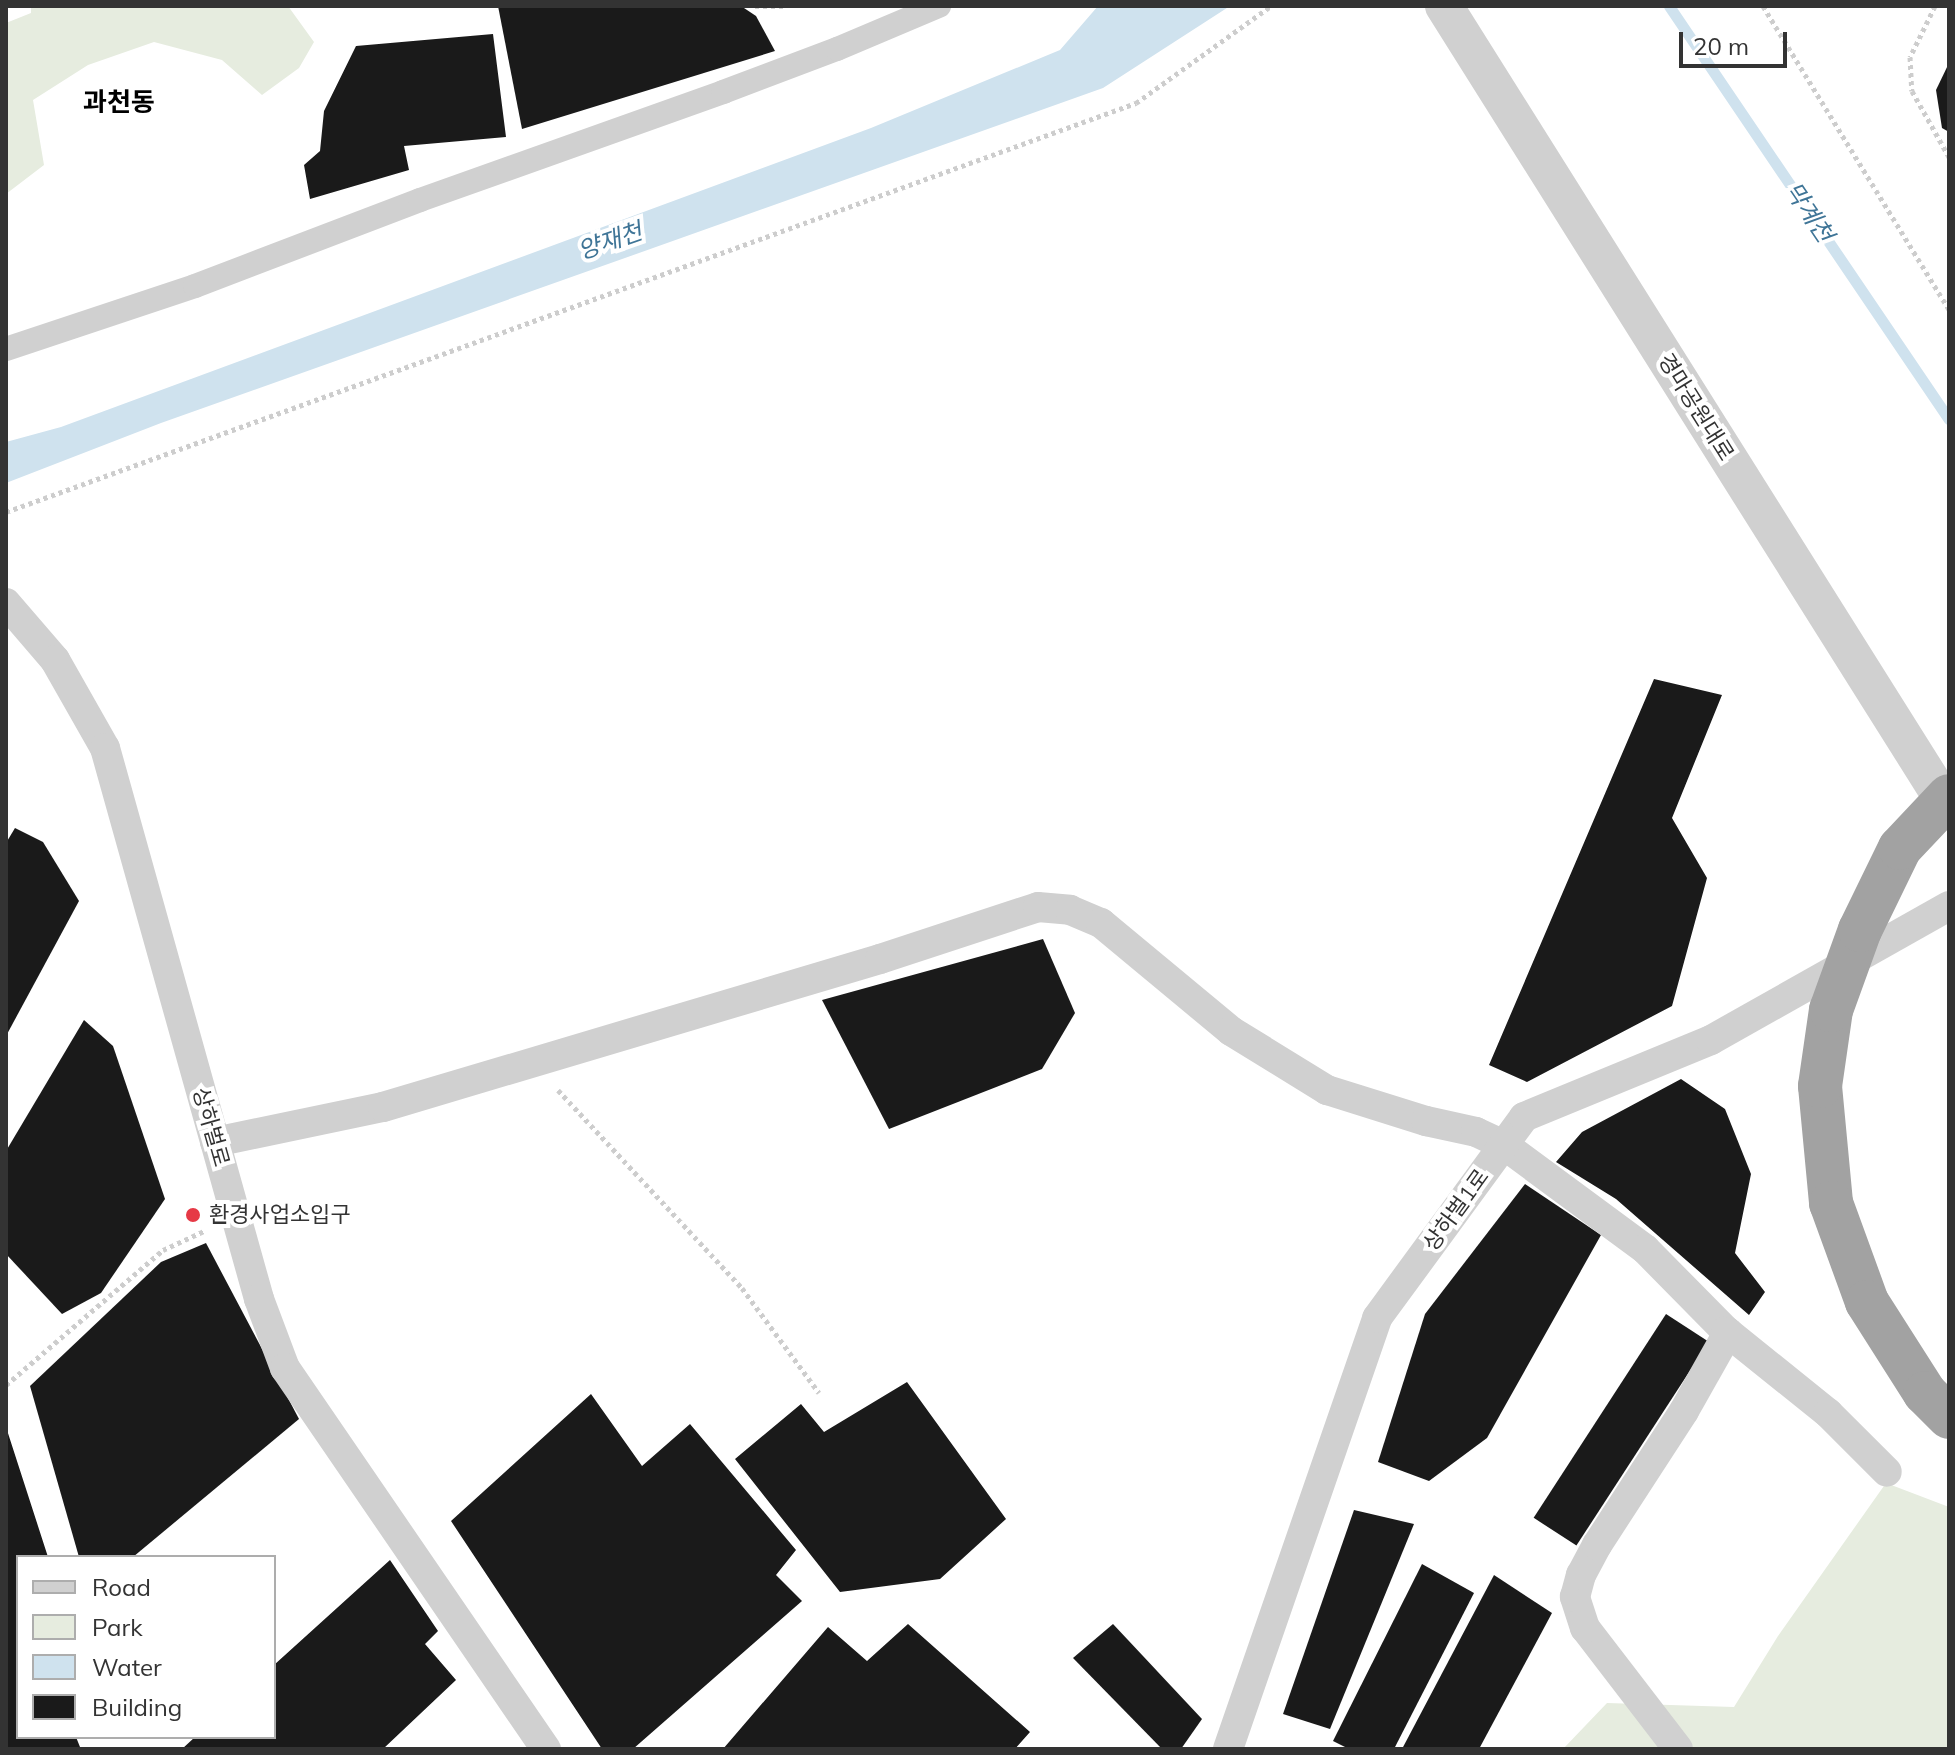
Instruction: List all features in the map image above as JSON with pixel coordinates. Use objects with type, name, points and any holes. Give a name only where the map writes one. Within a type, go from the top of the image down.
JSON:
[{"type":"highway","points":[[1949,796],[1900,848],[1860,930],[1831,1010],[1820,1086],[1831,1203],[1867,1302],[1925,1393],[1949,1417]]},
{"type":"street","points":[[6,349],[195,286],[420,200],[737,86],[939,6]]},
{"type":"street","name":"경마공원대로","points":[[1444,6],[1949,809]]},
{"type":"street","name":"상하벌로","points":[[6,603],[55,660],[105,748],[259,1299],[285,1368],[546,1749]]},
{"type":"street","name":"상하벌1로","points":[[1228,1749],[1377,1318],[1524,1117],[1711,1040],[1949,906]]},
{"type":"street","points":[[215,1142],[383,1107],[880,959],[1038,907],[1070,910],[1101,923],[1231,1031],[1327,1090],[1426,1121],[1476,1132],[1504,1145],[1645,1249],[1728,1333],[1828,1413],[1887,1472]]},
{"type":"street","points":[[1678,1749],[1585,1628],[1575,1597],[1581,1575],[1597,1545],[1684,1411],[1728,1333]]},
{"type":"path","points":[[755,6],[785,6]]},
{"type":"path","points":[[6,512],[1136,103],[1271,6]]},
{"type":"path","points":[[1763,6],[1949,309]]},
{"type":"path","points":[[1935,6],[1910,57],[1912,91],[1949,157]]},
{"type":"path","points":[[533,1062],[742,1288],[819,1393]]},
{"type":"path","points":[[6,1385],[163,1250],[236,1216]]},
{"type":"green space","points":[[31,6],[288,6],[314,42],[299,68],[262,95],[222,60],[154,42],[88,65],[33,100],[44,165],[6,194],[6,23],[31,13]]},
{"type":"green space","points":[[1886,1483],[1949,1507],[1949,1749],[1563,1749],[1607,1703],[1734,1707],[1778,1636]]},
{"type":"water","name":"양재천","points":[[1098,6],[1230,6],[1103,88],[161,423],[6,483],[6,442],[61,427],[871,128],[1060,50]]},
{"type":"building","points":[[498,6],[741,6],[756,16],[775,51],[522,129]]},
{"type":"building","points":[[493,34],[506,137],[404,146],[409,170],[310,199],[304,165],[320,151],[324,111],[356,46]]},
{"type":"building","points":[[1949,63],[1949,132],[1942,128],[1936,90]]},
{"type":"building","points":[[1654,679],[1722,695],[1672,818],[1707,878],[1672,1006],[1527,1082],[1489,1065]]},
{"type":"building","points":[[15,828],[43,842],[79,901],[6,1036],[6,843]]},
{"type":"building","points":[[1043,939],[1075,1013],[1042,1069],[889,1129],[822,1000]]},
{"type":"building","points":[[84,1020],[113,1046],[165,1199],[101,1293],[62,1314],[6,1254],[6,1151]]},
{"type":"building","points":[[1681,1079],[1725,1109],[1751,1174],[1735,1253],[1765,1292],[1749,1315],[1616,1199],[1556,1162],[1582,1132]]},
{"type":"building","points":[[1525,1184],[1601,1235],[1487,1438],[1429,1481],[1378,1462],[1425,1314]]},
{"type":"building","points":[[206,1243],[299,1419],[135,1555],[78,1555],[30,1386],[161,1262]]},
{"type":"building","points":[[1666,1314],[1709,1342],[1576,1546],[1534,1518]]},
{"type":"building","points":[[907,1382],[1006,1519],[940,1579],[840,1592],[735,1459],[801,1404],[824,1432]]},
{"type":"building","points":[[591,1394],[642,1466],[690,1424],[796,1550],[776,1575],[802,1601],[633,1749],[602,1749],[451,1521]]},
{"type":"building","points":[[6,1427],[47,1555],[16,1555],[16,1739],[77,1739],[80,1747],[6,1749]]},
{"type":"building","points":[[1354,1510],[1414,1524],[1330,1729],[1283,1714]]},
{"type":"building","points":[[390,1560],[438,1631],[425,1644],[456,1680],[383,1749],[182,1749],[193,1739],[276,1739],[276,1663]]},
{"type":"building","points":[[1422,1564],[1474,1593],[1394,1749],[1349,1749],[1333,1741]]},
{"type":"building","points":[[1494,1575],[1552,1613],[1479,1749],[1402,1749]]},
{"type":"building","points":[[908,1624],[1030,1732],[1015,1749],[723,1749],[828,1627],[867,1661]]},
{"type":"building","points":[[1113,1624],[1202,1719],[1181,1749],[1162,1749],[1073,1658]]},
{"type":"waterway","name":"막계천","points":[[1669,6],[1949,419]]},
{"type":"place","name":"환경사업소입구","points":[[193,1215]]},
{"type":"district","name":"과천동","points":[[119,102]]}]
